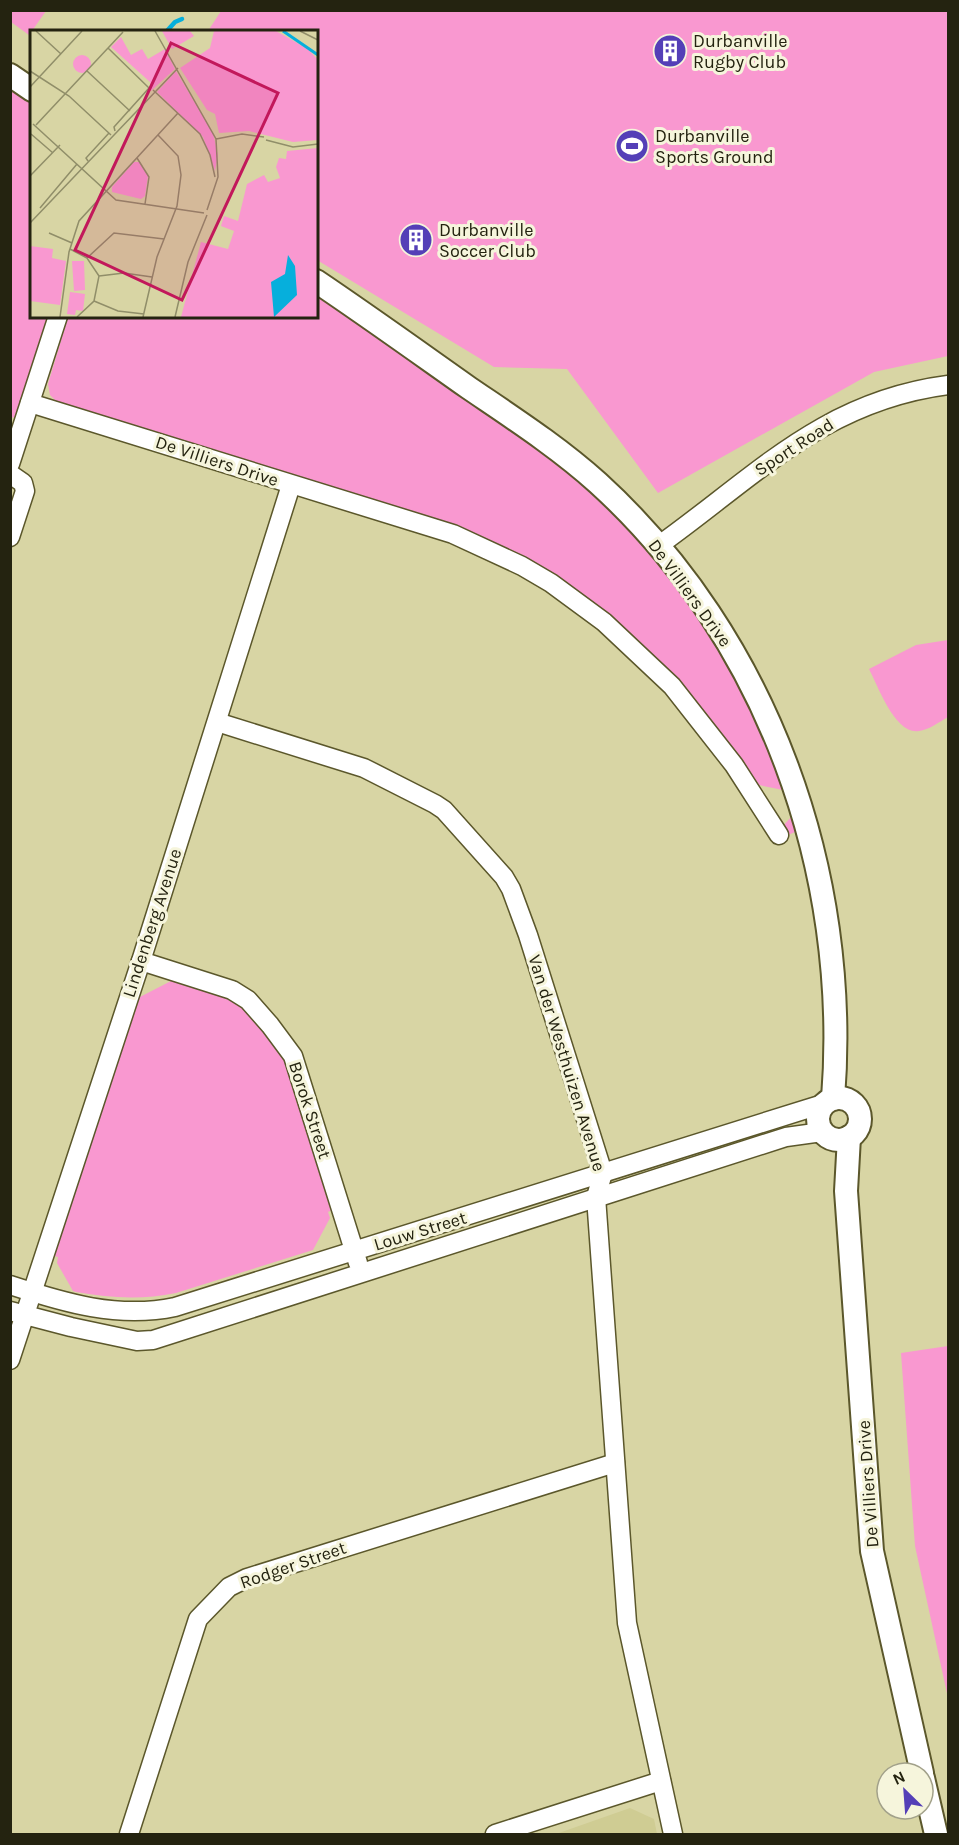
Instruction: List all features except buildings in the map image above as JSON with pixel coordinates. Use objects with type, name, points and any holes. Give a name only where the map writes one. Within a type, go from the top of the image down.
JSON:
[{"type":"street","points":[[10,75],[30,89]]},
{"type":"street","name":"De Villiers Drive","points":[[318,282],[548,442],[599,484],[658,546],[707,610],[738,660],[766,715],[805,817],[823,893],[831,956],[837,1051],[835,1100]]},
{"type":"street","points":[[10,464],[57,318]]},
{"type":"street","name":"Sport Road","points":[[658,546],[785,449],[830,422],[880,401],[948,385]]},
{"type":"street","name":"De Villiers Drive","points":[[30,403],[453,534],[522,566],[578,602],[629,644],[692,709],[734,765],[779,835]]},
{"type":"street","points":[[10,474],[21,481],[25,491],[10,537]]},
{"type":"street","name":"Lindenberg Avenue","points":[[10,1360],[18,1314],[33,1292],[141,961],[291,485]]},
{"type":"street","name":"Van der Westhuizen Avenue","points":[[217,722],[364,768],[435,804],[444,810],[504,877],[511,889],[528,935],[603,1173],[596,1197],[627,1623],[673,1834]]},
{"type":"street","name":"Borok Street","points":[[141,961],[232,990],[248,1000],[293,1056],[361,1273]]},
{"type":"street","points":[[835,1100],[857,1108],[860,1121],[858,1127],[834,1136],[818,1116],[835,1100]]},
{"type":"street","name":"Louw Street","points":[[10,1285],[112,1312],[160,1310],[189,1303],[835,1100]]},
{"type":"street","name":"De Villiers Drive","points":[[834,1136],[846,1191],[872,1551],[919,1761]]},
{"type":"street","name":"Louw Street","points":[[18,1314],[137,1341],[148,1341],[786,1137],[834,1136]]},
{"type":"street","name":"Rodger Street","points":[[129,1834],[198,1619],[229,1587],[247,1578],[615,1463]]},
{"type":"street","points":[[495,1834],[661,1781]]},
{"type":"shaded area","points":[[11,10],[46,10],[33,30],[30,30],[29,35],[11,22]]},
{"type":"shaded area","name":"Durbanville Sports Ground","points":[[221,11],[948,11],[948,356],[874,372],[658,493],[567,369],[494,367],[318,261],[318,30],[209,30]]},
{"type":"shaded area","points":[[10,89],[30,101],[30,318],[50,318],[14,418],[10,416]]},
{"type":"shaded area","points":[[318,296],[535,445],[618,514],[637,534],[729,659],[772,745],[800,830],[788,835],[783,826],[792,816],[783,790],[759,785],[715,727],[668,674],[617,625],[559,580],[57,402],[50,395],[48,384],[68,318],[318,318]]},
{"type":"shaded area","points":[[948,640],[948,717],[926,729],[910,730],[895,718],[888,708],[869,669],[916,645]]},
{"type":"shaded area","points":[[171,981],[239,1002],[284,1058],[332,1210],[328,1212],[330,1218],[313,1250],[176,1293],[151,1297],[126,1297],[76,1292],[73,1291],[57,1263],[58,1257],[54,1256],[138,998]]},
{"type":"shaded area","points":[[948,1346],[948,1698],[915,1546],[901,1353]]},
{"type":"shaded area","points":[[630,1808],[654,1819],[657,1834],[556,1834]]},
{"type":"waterway","points":[[168,30],[175,22],[182,19]]},
{"type":"place","name":"Durbanville Rugby Club","points":[[670,51]]},
{"type":"place","name":"Durbanville Sports Ground","points":[[632,146]]},
{"type":"place","name":"Durbanville Soccer Club","points":[[416,240]]}]
